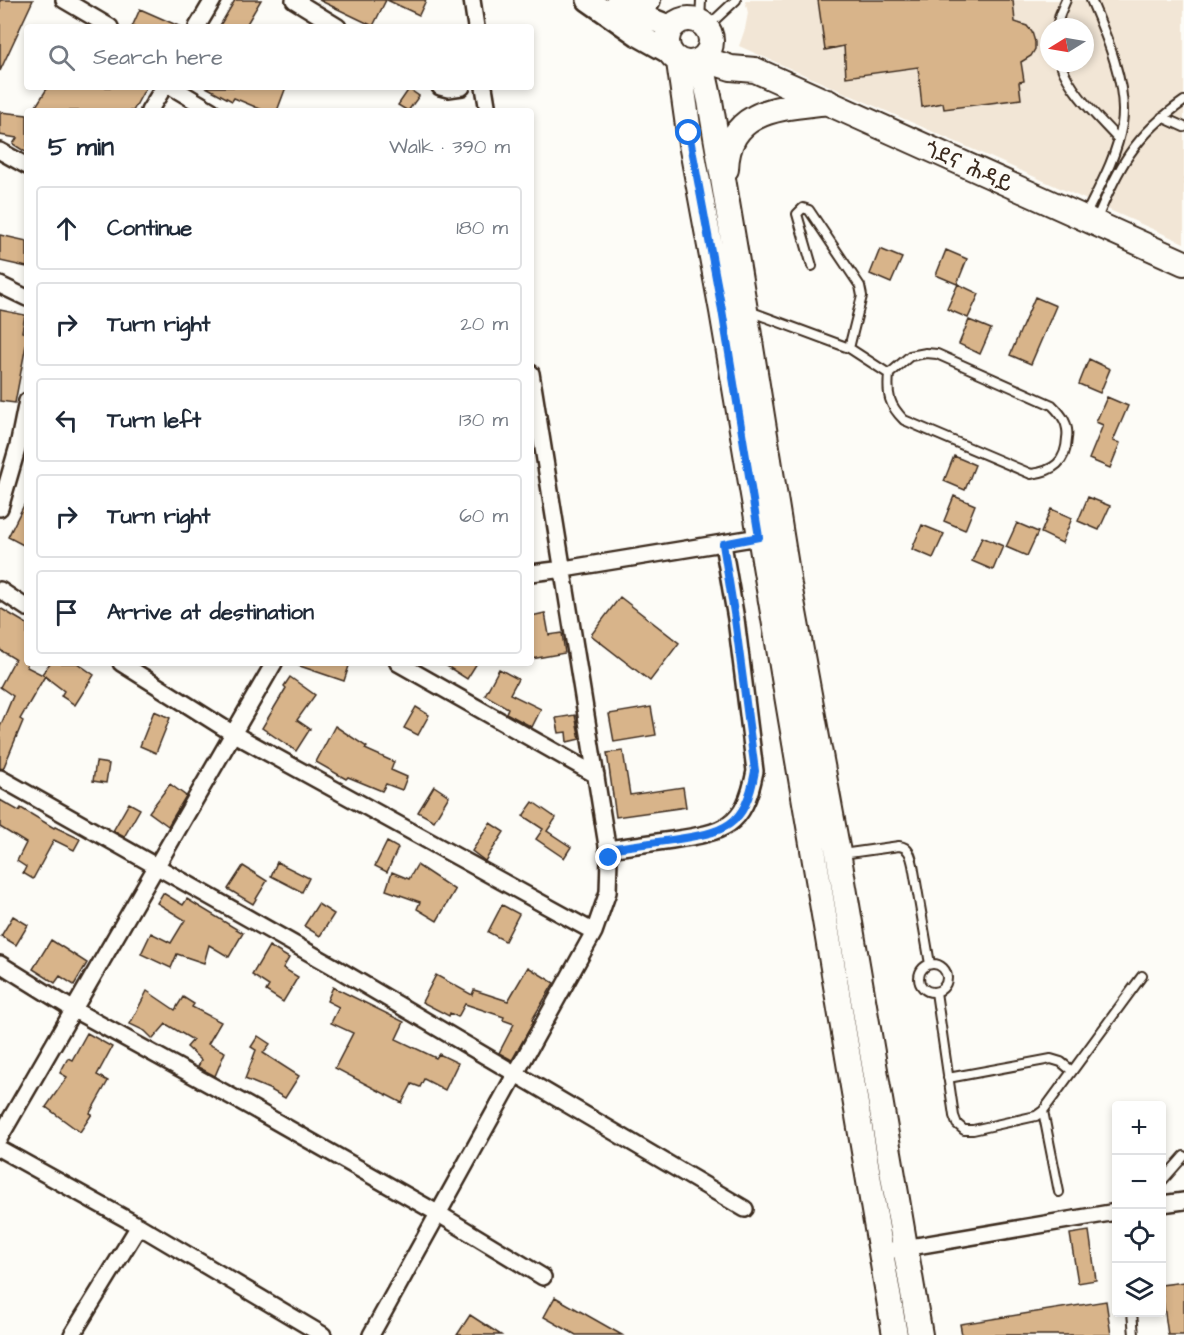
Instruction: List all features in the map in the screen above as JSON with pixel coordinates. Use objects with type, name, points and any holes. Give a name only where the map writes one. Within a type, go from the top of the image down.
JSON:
[{"type":"main road","points":[[620,6],[634,5],[648,0]]},
{"type":"main road","points":[[591,2],[620,6],[691,30]]},
{"type":"main road","points":[[591,2],[638,35],[691,30]]},
{"type":"main road","points":[[691,30],[725,187]]},
{"type":"main road","points":[[691,30],[689,133],[734,310],[789,585],[839,855],[920,1335]]},
{"type":"main road","name":"ጎደና ሕዳይ","points":[[691,30],[731,68],[755,70],[1184,262]]},
{"type":"main road","points":[[829,102],[783,107],[753,117],[730,142],[726,158],[725,187],[734,310],[759,537],[895,1335]]},
{"type":"street","points":[[64,0],[105,24]]},
{"type":"street","points":[[199,24],[213,0]]},
{"type":"street","points":[[294,0],[333,24]]},
{"type":"street","points":[[472,0],[476,24]]},
{"type":"street","points":[[151,108],[162,90]]},
{"type":"street","points":[[177,90],[207,108]]},
{"type":"street","points":[[484,90],[488,108]]},
{"type":"street","points":[[0,152],[24,164]]},
{"type":"street","points":[[0,285],[24,297]]},
{"type":"street","points":[[370,1335],[594,932],[608,892],[608,849],[534,391]]},
{"type":"street","points":[[0,505],[23,448]]},
{"type":"street","points":[[534,573],[759,537]]},
{"type":"street","points":[[608,849],[708,835],[728,826],[740,813],[750,796],[755,771],[723,544]]},
{"type":"street","points":[[0,590],[24,606]]},
{"type":"street","points":[[127,666],[232,733],[594,932]]},
{"type":"street","points":[[0,1137],[272,666]]},
{"type":"street","points":[[403,666],[596,775]]},
{"type":"street","points":[[0,778],[331,965],[745,1209]]},
{"type":"street","points":[[0,964],[74,1010],[439,1214],[543,1277]]},
{"type":"street","points":[[0,1149],[139,1226],[323,1335]]},
{"type":"street","points":[[881,1252],[1112,1213]]},
{"type":"street","points":[[72,1335],[139,1226]]},
{"type":"lane","points":[[691,30],[736,0]]},
{"type":"lane","points":[[1059,18],[1066,0]]},
{"type":"lane","points":[[1090,220],[1118,139],[1123,115],[1115,65],[1091,0]]},
{"type":"lane","points":[[1064,72],[1078,94],[1118,139]]},
{"type":"lane","points":[[1090,220],[1127,156],[1162,117],[1184,101]]},
{"type":"lane","points":[[1162,117],[1184,127]]},
{"type":"lane","points":[[812,266],[797,214],[803,208],[809,210],[860,286],[862,296],[849,348]]},
{"type":"lane","points":[[734,310],[849,348],[889,374]]},
{"type":"lane","points":[[926,353],[937,354],[1031,395],[1052,405],[1065,421],[1068,434],[1066,453],[1059,464],[1041,473],[1031,474],[904,420],[892,409],[889,399],[889,374],[910,356],[926,353]]},
{"type":"lane","points":[[839,855],[904,846],[914,865],[930,964]]},
{"type":"lane","points":[[930,964],[939,964],[947,973],[946,985],[936,992],[928,992],[920,983],[921,971],[930,964]]},
{"type":"lane","points":[[936,992],[954,1116],[957,1124],[963,1130],[973,1130],[1029,1118],[1042,1111],[1142,976]]},
{"type":"lane","points":[[948,1078],[1051,1059],[1061,1062],[1072,1071]]},
{"type":"lane","points":[[1042,1111],[1059,1192]]},
{"type":"lane","points":[[1166,1176],[1184,1156]]},
{"type":"lane","points":[[1132,1317],[1134,1335]]},
{"type":"shaded area","points":[[745,0],[1184,0],[1184,243],[739,46],[748,13]]},
{"type":"building","points":[[0,0],[33,0],[0,71]]},
{"type":"building","points":[[235,0],[261,0],[247,24],[221,24]]},
{"type":"building","points":[[319,0],[386,0],[374,24],[369,24]]},
{"type":"building","points":[[387,0],[426,0],[419,15]]},
{"type":"building","points":[[818,0],[1013,0],[1015,22],[1027,26],[1035,42],[1035,49],[1031,56],[1021,62],[1024,81],[1019,82],[1021,99],[944,109],[943,103],[922,107],[918,67],[846,77],[844,46],[825,50]]},
{"type":"building","points":[[140,9],[174,24],[133,24]]},
{"type":"building","points":[[46,90],[144,90],[135,108],[35,108]]},
{"type":"building","points":[[212,90],[285,90],[278,108],[258,108],[234,98],[232,101]]},
{"type":"building","points":[[408,90],[419,96],[410,108],[398,105]]},
{"type":"building","points":[[0,112],[24,115],[24,151],[13,144],[17,138],[0,135]]},
{"type":"building","points":[[0,235],[24,240],[24,266],[0,261]]},
{"type":"building","points":[[880,249],[902,258],[891,283],[870,274]]},
{"type":"building","points":[[946,250],[967,259],[957,284],[936,275]]},
{"type":"building","points":[[958,284],[979,294],[968,318],[947,309]]},
{"type":"building","points":[[1035,297],[1056,306],[1031,364],[1010,355]]},
{"type":"building","points":[[0,310],[24,315],[22,332],[24,332],[24,356],[15,403],[0,401]]},
{"type":"building","points":[[969,320],[991,329],[980,354],[959,344]]},
{"type":"building","points":[[1089,359],[1110,369],[1100,393],[1079,384]]},
{"type":"building","points":[[1107,397],[1128,406],[1113,441],[1120,443],[1110,468],[1089,459],[1103,425],[1096,422]]},
{"type":"building","points":[[954,456],[975,465],[965,490],[944,481]]},
{"type":"building","points":[[954,496],[975,505],[965,530],[944,521]]},
{"type":"building","points":[[1088,497],[1110,506],[1099,530],[1078,521]]},
{"type":"building","points":[[24,505],[24,545],[8,537]]},
{"type":"building","points":[[1051,509],[1072,518],[1062,543],[1041,533]]},
{"type":"building","points":[[1017,523],[1038,532],[1027,556],[1006,547]]},
{"type":"building","points":[[922,525],[944,534],[933,558],[912,549]]},
{"type":"building","points":[[982,537],[1003,546],[993,570],[972,561]]},
{"type":"building","points":[[620,597],[679,643],[650,681],[591,635]]},
{"type":"building","points":[[0,608],[24,622],[24,666],[45,676],[20,719],[23,721],[3,769],[0,768],[0,727],[13,696],[0,687],[15,659],[0,650]]},
{"type":"building","points":[[545,613],[549,635],[562,633],[565,653],[534,658],[534,615]]},
{"type":"building","points":[[48,666],[81,666],[94,675],[75,705],[61,696],[64,691],[42,674]]},
{"type":"building","points":[[300,666],[349,666],[344,681]]},
{"type":"building","points":[[447,666],[475,666],[467,679]]},
{"type":"building","points":[[499,669],[518,679],[510,694],[541,709],[532,727],[506,713],[508,708],[485,695]]},
{"type":"building","points":[[290,677],[315,695],[297,720],[310,729],[296,751],[262,728]]},
{"type":"building","points":[[416,707],[429,715],[418,735],[404,728]]},
{"type":"building","points":[[651,707],[656,735],[614,742],[609,714]]},
{"type":"building","points":[[154,711],[170,718],[156,753],[140,746]]},
{"type":"building","points":[[575,715],[580,739],[567,742],[566,732],[559,733],[556,718]]},
{"type":"building","points":[[335,726],[367,747],[365,749],[394,762],[391,770],[407,777],[402,790],[386,784],[382,791],[348,777],[346,779],[316,762]]},
{"type":"building","points":[[623,751],[630,795],[683,787],[686,807],[616,817],[607,753]]},
{"type":"building","points":[[96,762],[109,764],[106,783],[93,781]]},
{"type":"building","points":[[170,784],[186,796],[168,826],[149,812]]},
{"type":"building","points":[[434,786],[449,796],[434,821],[418,812]]},
{"type":"building","points":[[0,800],[19,811],[21,808],[54,828],[80,839],[74,850],[54,840],[33,879],[23,873],[26,867],[17,861],[26,843],[0,827]]},
{"type":"building","points":[[533,802],[556,818],[547,831],[571,847],[564,858],[536,839],[543,829],[523,816]]},
{"type":"building","points":[[129,803],[140,809],[124,837],[113,831]]},
{"type":"building","points":[[490,823],[504,832],[485,861],[472,851]]},
{"type":"building","points":[[387,842],[398,848],[387,872],[375,866]]},
{"type":"building","points":[[277,862],[309,878],[302,892],[271,876]]},
{"type":"building","points":[[417,865],[455,890],[437,921],[417,909],[420,902],[386,890],[392,872],[409,879]]},
{"type":"building","points":[[243,866],[267,881],[253,904],[228,889]]},
{"type":"building","points":[[163,893],[183,905],[187,899],[243,933],[229,957],[209,945],[204,963],[177,954],[171,968],[141,954],[151,933],[171,943],[185,920],[157,903]]},
{"type":"building","points":[[318,904],[334,914],[320,936],[304,926]]},
{"type":"building","points":[[502,905],[519,914],[505,941],[488,932]]},
{"type":"building","points":[[13,916],[28,925],[16,945],[1,936]]},
{"type":"building","points":[[51,940],[87,963],[74,985],[60,976],[55,983],[33,969]]},
{"type":"building","points":[[269,946],[289,958],[283,968],[298,977],[283,1002],[266,991],[269,986],[252,975]]},
{"type":"building","points":[[528,967],[554,983],[512,1060],[499,1053],[514,1024],[503,1020],[504,1017],[465,1004],[458,1017],[450,1013],[449,1016],[422,1002],[436,975],[472,995],[474,990],[508,1001]]},
{"type":"building","points":[[333,987],[404,1022],[396,1039],[436,1058],[439,1054],[458,1063],[445,1090],[424,1079],[420,1087],[412,1084],[402,1103],[335,1068],[353,1033],[331,1023],[339,1007],[327,1001]]},
{"type":"building","points":[[147,991],[175,1010],[183,997],[194,1004],[192,1007],[221,1022],[208,1044],[225,1052],[215,1076],[198,1067],[201,1060],[187,1047],[193,1040],[166,1024],[153,1039],[145,1031],[130,1024]]},
{"type":"building","points":[[87,1033],[112,1047],[97,1075],[108,1081],[90,1113],[92,1114],[80,1132],[46,1107],[67,1077],[60,1073],[68,1058],[72,1060]]},
{"type":"building","points":[[258,1036],[270,1044],[263,1053],[299,1076],[285,1098],[245,1079],[256,1050],[251,1047]]},
{"type":"building","points":[[1089,1231],[1096,1280],[1078,1283],[1070,1234]]},
{"type":"building","points":[[1184,1282],[1184,1335],[1168,1335],[1165,1317],[1166,1284]]},
{"type":"building","points":[[555,1297],[622,1335],[576,1335],[544,1317]]},
{"type":"building","points":[[1106,1301],[1111,1335],[962,1335],[960,1324]]},
{"type":"building","points":[[470,1315],[501,1335],[457,1335]]},
{"type":"route","points":[[609,858],[608,849],[708,835],[728,826],[740,813],[750,796],[755,771],[723,544],[759,537],[722,310],[689,133]]}]
